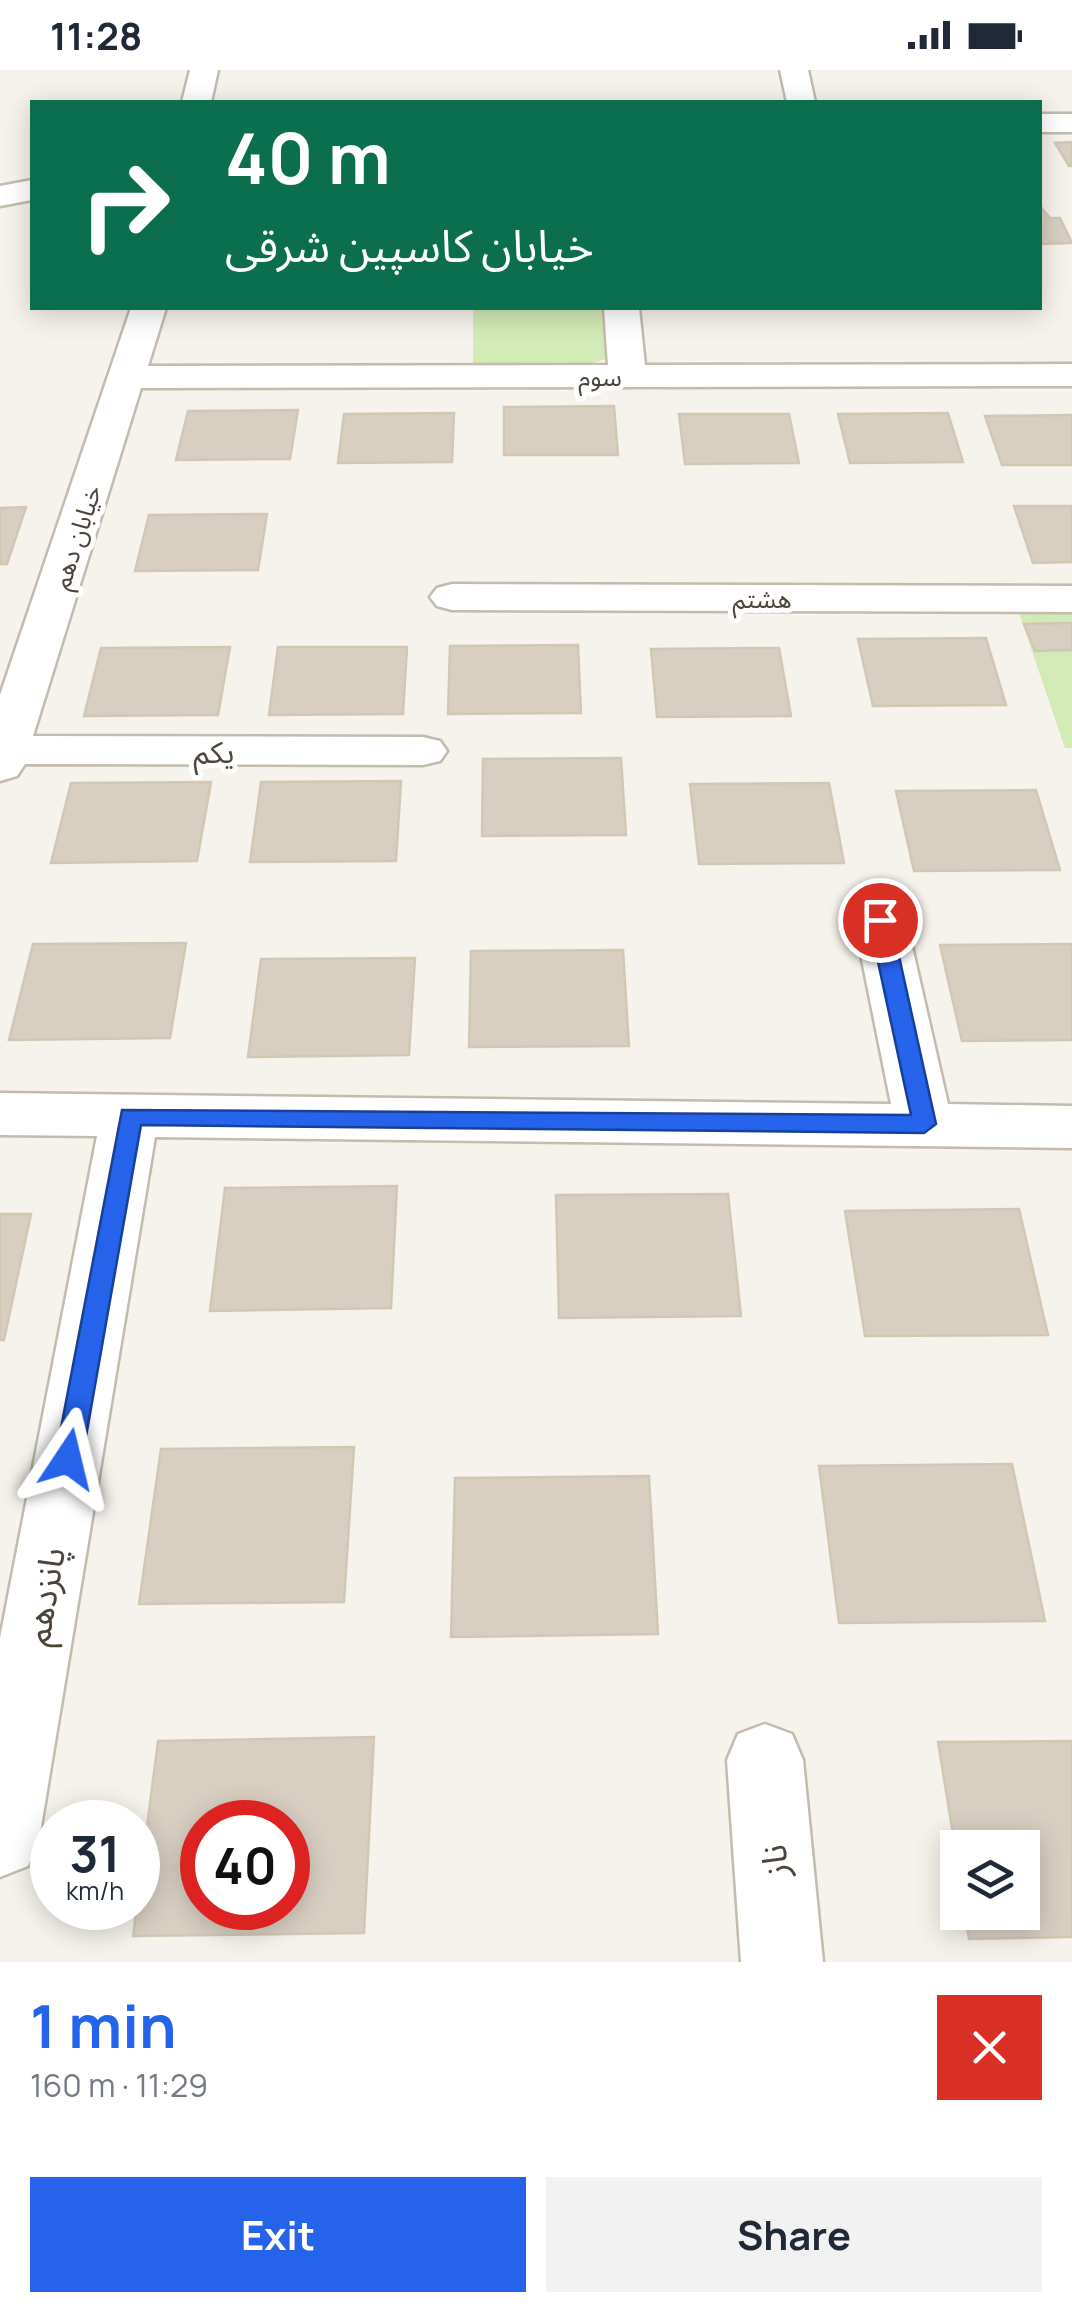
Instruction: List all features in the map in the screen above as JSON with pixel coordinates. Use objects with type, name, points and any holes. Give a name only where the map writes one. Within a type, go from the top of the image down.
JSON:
[{"type":"street","points":[[197,100],[204,70]]},
{"type":"street","points":[[794,70],[801,100]]},
{"type":"street","points":[[1042,104],[1072,104]]},
{"type":"street","points":[[1042,123],[1072,123]]},
{"type":"street","points":[[0,196],[30,190]]},
{"type":"street","points":[[0,214],[30,209]]},
{"type":"street","name":"خیابان دهم","points":[[2,758],[147,310]]},
{"type":"street","points":[[622,310],[628,376]]},
{"type":"street","name":"سوم","points":[[127,377],[1072,375]]},
{"type":"street","name":"هشتم","points":[[452,596],[1072,599]]},
{"type":"street","name":"یکم","points":[[2,758],[423,751]]},
{"type":"street","points":[[880,920],[924,1124]]},
{"type":"street","points":[[0,1114],[1072,1127]]},
{"type":"street","name":"پانزدهم","points":[[0,1839],[130,1116]]},
{"type":"street","name":"ناز","points":[[765,1760],[782,1962]]},
{"type":"green space","points":[[473,310],[612,310],[617,355],[587,365],[473,366]]},
{"type":"green space","points":[[1019,613],[1072,613],[1072,748],[1065,748]]},
{"type":"building","points":[[1072,142],[1072,166],[1069,166],[1055,143]]},
{"type":"building","points":[[1042,208],[1050,218],[1060,218],[1072,243],[1042,244]]},
{"type":"building","points":[[614,406],[618,455],[504,455],[504,407]]},
{"type":"building","points":[[298,410],[290,459],[176,460],[188,411]]},
{"type":"building","points":[[454,413],[452,462],[338,463],[344,414]]},
{"type":"building","points":[[948,413],[963,462],[850,463],[838,414]]},
{"type":"building","points":[[679,414],[789,414],[799,463],[685,464]]},
{"type":"building","points":[[1072,415],[1072,465],[1002,465],[985,416]]},
{"type":"building","points":[[1014,506],[1072,506],[1072,562],[1033,563]]},
{"type":"building","points":[[26,507],[7,564],[0,564],[0,508]]},
{"type":"building","points":[[267,514],[258,570],[135,571],[149,515]]},
{"type":"building","points":[[1072,623],[1072,650],[1035,651],[1024,624]]},
{"type":"building","points":[[986,638],[1006,705],[873,706],[858,639]]},
{"type":"building","points":[[578,645],[581,713],[448,714],[450,646]]},
{"type":"building","points":[[230,647],[218,715],[84,716],[101,648]]},
{"type":"building","points":[[278,647],[407,647],[403,714],[269,715]]},
{"type":"building","points":[[779,648],[791,716],[657,717],[651,649]]},
{"type":"building","points":[[621,758],[626,835],[482,836],[483,759]]},
{"type":"building","points":[[401,781],[396,861],[250,862],[261,782]]},
{"type":"building","points":[[211,782],[197,861],[51,863],[71,783]]},
{"type":"building","points":[[829,783],[844,863],[699,864],[690,784]]},
{"type":"building","points":[[1036,790],[1060,870],[914,871],[896,791]]},
{"type":"building","points":[[186,943],[170,1038],[9,1040],[33,944]]},
{"type":"building","points":[[1072,944],[1072,1040],[962,1041],[940,945]]},
{"type":"building","points":[[623,950],[629,1046],[469,1047],[471,951]]},
{"type":"building","points":[[415,958],[409,1055],[248,1057],[261,959]]},
{"type":"building","points":[[397,1186],[391,1308],[210,1311],[225,1188]]},
{"type":"building","points":[[728,1194],[741,1316],[559,1318],[556,1195]]},
{"type":"building","points":[[1019,1209],[1048,1335],[865,1336],[845,1211]]},
{"type":"building","points":[[0,1214],[31,1214],[4,1340],[0,1340]]},
{"type":"building","points":[[354,1447],[344,1602],[139,1604],[161,1449]]},
{"type":"building","points":[[1012,1464],[1045,1621],[839,1623],[819,1466]]},
{"type":"building","points":[[649,1476],[658,1634],[451,1637],[455,1478]]},
{"type":"building","points":[[374,1737],[364,1933],[133,1936],[134,1930],[160,1930],[160,1800],[150,1800],[158,1741]]},
{"type":"building","points":[[1072,1741],[1072,1937],[969,1939],[968,1930],[1040,1930],[1040,1830],[952,1830],[938,1742]]},
{"type":"route","points":[[68,1459],[130,1116],[924,1124],[880,920]]}]
